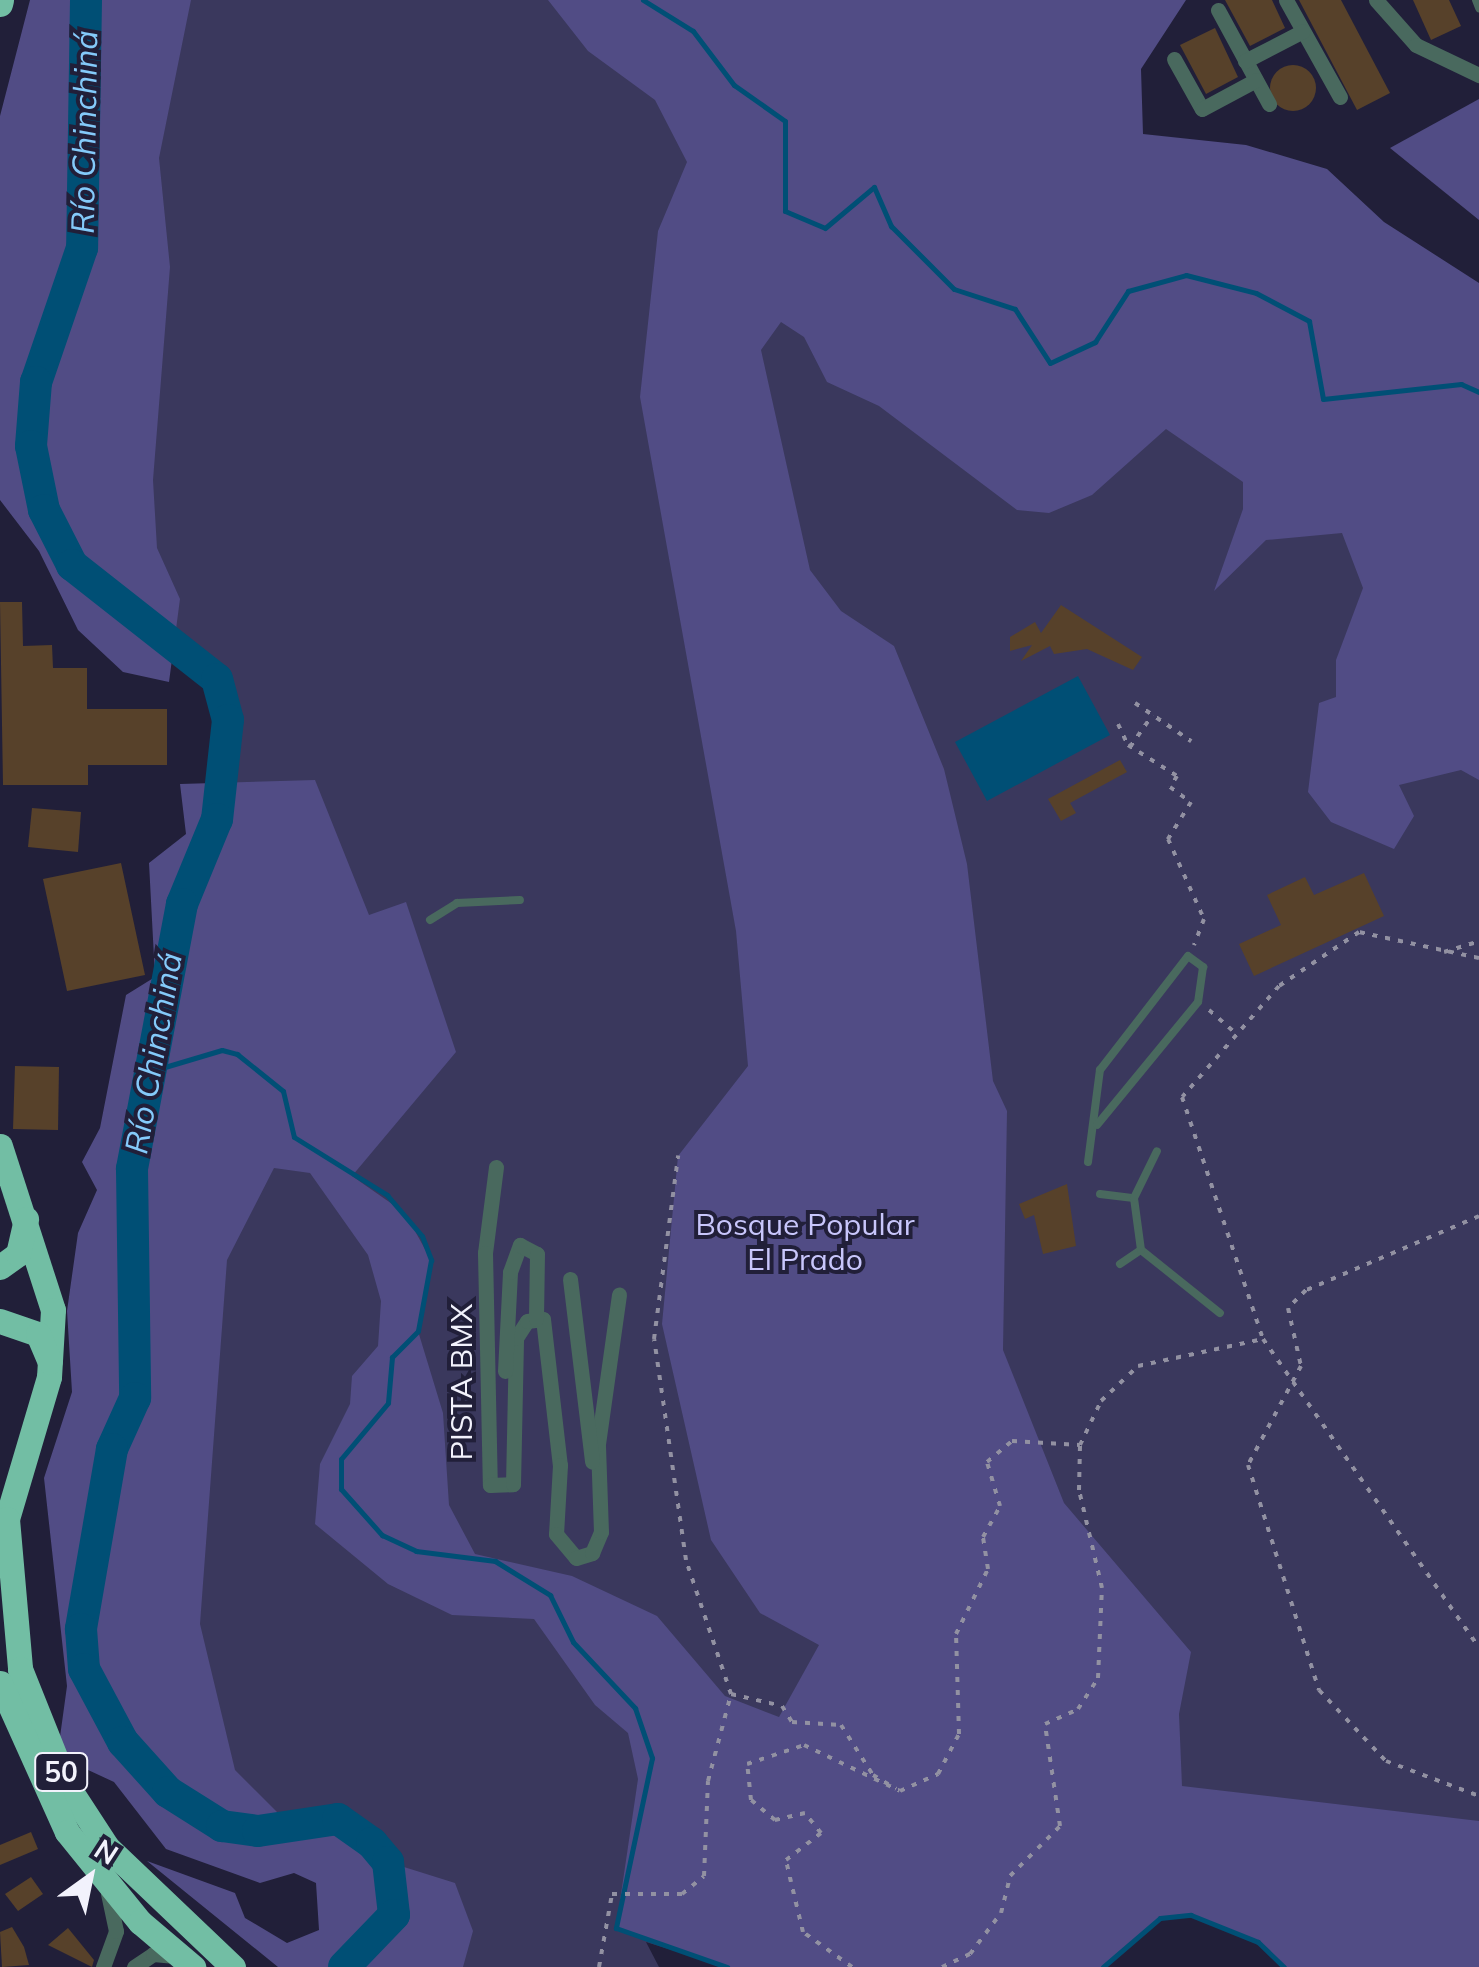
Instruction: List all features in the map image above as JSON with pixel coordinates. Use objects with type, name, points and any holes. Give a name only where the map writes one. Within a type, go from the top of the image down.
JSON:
[{"type":"highway","name":"50","points":[[0,1146],[51,1293],[50,1377],[7,1519],[10,1619],[30,1701],[66,1784],[107,1846],[232,1967]]},
{"type":"highway","points":[[0,1267],[28,1235],[26,1213]]},
{"type":"highway","points":[[0,1321],[38,1334],[50,1377]]},
{"type":"highway","name":"50","points":[[0,1683],[37,1780],[103,1880],[187,1963]]},
{"type":"street","points":[[1286,0],[1340,97]]},
{"type":"street","points":[[1376,0],[1416,45],[1479,76]]},
{"type":"street","points":[[1218,10],[1269,104]]},
{"type":"street","points":[[1245,61],[1303,31]]},
{"type":"street","points":[[1174,59],[1202,108],[1256,80]]},
{"type":"street","name":"PISTA BMX","points":[[496,1167],[485,1253],[490,1484],[510,1491],[506,1308],[520,1245],[537,1254],[536,1319],[550,1336],[556,1534],[576,1558],[592,1553],[601,1532],[598,1477],[570,1279]]},
{"type":"street","name":"PISTA BMX","points":[[598,1477],[607,1326],[619,1294]]},
{"type":"street","name":"PISTA BMX","points":[[509,1400],[516,1338],[536,1319]]},
{"type":"street","points":[[103,1880],[116,1912],[106,1961],[126,1967]]},
{"type":"street","points":[[134,1967],[166,1952],[187,1963]]},
{"type":"lane","points":[[1476,0],[1479,8]]},
{"type":"lane","points":[[430,920],[457,903],[520,900]]},
{"type":"lane","points":[[1088,1162],[1097,1125],[1100,1070],[1188,956],[1203,967],[1198,1002],[1097,1125]]},
{"type":"lane","points":[[1157,1152],[1134,1198],[1141,1250],[1220,1313]]},
{"type":"lane","points":[[1100,1194],[1134,1198]]},
{"type":"lane","points":[[1120,1264],[1141,1250]]},
{"type":"path","points":[[1135,703],[1191,741]]},
{"type":"path","points":[[1130,747],[1152,715]]},
{"type":"path","points":[[1118,724],[1130,747],[1177,776],[1170,787],[1191,802],[1168,839],[1204,919],[1188,956]]},
{"type":"path","points":[[1479,958],[1439,953],[1359,932],[1279,986],[1182,1097],[1263,1338],[1479,1647]]},
{"type":"path","points":[[1439,953],[1479,942]]},
{"type":"path","points":[[1198,1002],[1236,1033]]},
{"type":"path","points":[[600,1967],[619,1892],[682,1894],[704,1876],[708,1781],[731,1694],[686,1560],[654,1339],[678,1156]]},
{"type":"path","points":[[1479,1216],[1306,1290],[1288,1308],[1300,1366],[1248,1465],[1319,1690],[1386,1761],[1479,1796]]},
{"type":"path","points":[[942,1967],[970,1954],[1001,1913],[1010,1876],[1060,1826],[1045,1724],[1078,1709],[1098,1678],[1102,1588],[1078,1490],[1080,1445],[1101,1401],[1138,1366],[1263,1338]]},
{"type":"path","points":[[900,1792],[938,1774],[959,1734],[956,1634],[988,1569],[983,1536],[1000,1506],[987,1462],[1012,1442],[1080,1445]]},
{"type":"path","points":[[731,1694],[782,1706],[792,1722],[841,1726],[873,1775],[900,1792]]},
{"type":"path","points":[[852,1967],[803,1932],[786,1860],[821,1832],[805,1812],[775,1820],[751,1800],[747,1764],[804,1745],[900,1792]]},
{"type":"green space","points":[[30,0],[191,0],[159,158],[170,267],[153,480],[157,548],[180,599],[169,682],[123,672],[78,630],[39,551],[0,500],[0,116]]},
{"type":"green space","name":"Bosque Popular El Prado","points":[[86,0],[643,0],[1479,392],[1479,1967],[1284,1967],[1257,1942],[1191,1915],[1159,1918],[1103,1967],[727,1967],[646,1942],[659,1967],[344,1967],[354,1960],[289,1824],[168,1792],[228,720],[217,679],[111,604]]},
{"type":"green space","points":[[548,0],[1186,0],[1141,69],[1143,134],[1246,145],[1327,169],[1384,222],[1479,283],[1479,780],[1461,770],[1399,785],[1414,816],[1394,849],[1331,822],[1308,792],[1319,703],[1336,697],[1336,660],[1363,588],[1342,533],[1266,540],[1214,591],[1243,509],[1243,482],[1166,429],[1092,495],[1049,513],[1017,510],[879,406],[827,382],[804,337],[781,322],[761,350],[810,570],[841,611],[894,646],[944,769],[967,864],[993,1081],[1007,1111],[1003,1350],[1064,1503],[1191,1652],[1179,1714],[1182,1786],[1479,1821],[1479,1967],[1284,1967],[1257,1942],[1191,1915],[1159,1918],[1103,1967],[727,1967],[616,1928],[638,1779],[628,1733],[595,1705],[534,1619],[452,1615],[388,1584],[315,1524],[320,1464],[350,1404],[352,1376],[378,1346],[381,1301],[368,1255],[310,1173],[274,1168],[227,1260],[200,1624],[235,1770],[289,1824],[338,1819],[388,1862],[455,1883],[473,1931],[463,1967],[278,1967],[147,1861],[235,1893],[245,1918],[287,1943],[319,1930],[316,1883],[294,1873],[260,1883],[166,1849],[114,1782],[73,1763],[59,1744],[67,1686],[44,1478],[72,1392],[67,1311],[78,1233],[97,1190],[82,1162],[100,1128],[126,995],[155,977],[149,863],[186,834],[180,784],[315,780],[369,915],[406,902],[456,1052],[352,1176],[405,1213],[431,1260],[418,1331],[443,1413],[449,1505],[475,1554],[572,1576],[657,1616],[725,1696],[779,1717],[819,1645],[760,1613],[711,1540],[662,1324],[678,1156],[748,1066],[736,931],[640,397],[658,231],[687,162],[655,100],[588,51]]},
{"type":"green space","points":[[1479,99],[1479,220],[1390,148]]},
{"type":"water","points":[[1078,676],[1110,735],[987,801],[955,742]]},
{"type":"building","points":[[1225,0],[1272,0],[1285,28],[1250,46]]},
{"type":"building","points":[[1299,0],[1341,0],[1390,93],[1357,110]]},
{"type":"building","points":[[1413,0],[1449,0],[1461,26],[1431,40]]},
{"type":"building","points":[[1215,28],[1238,77],[1206,94],[1180,45]]},
{"type":"building","points":[[1293,65],[1309,72],[1316,88],[1309,104],[1293,111],[1277,104],[1270,88],[1277,72]]},
{"type":"building","points":[[0,602],[22,602],[23,646],[52,645],[53,668],[87,668],[87,709],[167,709],[167,765],[88,765],[88,785],[3,785]]},
{"type":"building","points":[[1061,605],[1142,657],[1133,670],[1087,649],[1054,654],[1050,646],[1021,661],[1032,645],[1010,651],[1010,637],[1035,622],[1041,633]]},
{"type":"building","points":[[1120,760],[1127,772],[1070,803],[1076,813],[1061,821],[1048,799]]},
{"type":"building","points":[[32,808],[81,812],[78,852],[28,847]]},
{"type":"building","points":[[121,863],[145,975],[67,991],[43,879]]},
{"type":"building","points":[[1364,873],[1384,916],[1254,976],[1239,944],[1281,925],[1267,895],[1305,877],[1314,895]]},
{"type":"building","points":[[15,1066],[59,1067],[58,1130],[13,1129]]},
{"type":"building","points":[[1067,1184],[1076,1246],[1043,1254],[1034,1215],[1025,1219],[1019,1204]]},
{"type":"building","points":[[31,1832],[38,1849],[0,1865],[0,1845]]},
{"type":"building","points":[[31,1877],[43,1894],[18,1911],[5,1894]]},
{"type":"building","points":[[12,1927],[29,1965],[2,1967],[0,1932]]},
{"type":"building","points":[[68,1928],[94,1960],[92,1967],[48,1945]]},
{"type":"waterway","name":"Río Chinchiná","points":[[86,0],[82,248],[36,382],[31,446],[44,510],[72,565],[217,679],[228,720],[217,819],[182,904],[132,1169],[135,1398],[112,1449],[81,1629],[84,1669],[123,1742],[168,1792],[222,1826],[258,1831],[338,1819],[372,1843],[388,1862],[394,1915],[344,1967]]},
{"type":"waterway","points":[[643,0],[693,31],[734,85],[785,121],[785,211],[825,228],[874,187],[891,226],[954,289],[1015,309],[1050,363],[1095,342],[1128,291],[1186,275],[1256,293],[1309,321],[1323,399],[1461,384],[1479,392]]},
{"type":"waterway","points":[[148,1072],[222,1050],[237,1054],[283,1091],[294,1137],[387,1195],[422,1236],[431,1260],[418,1331],[392,1357],[388,1403],[341,1459],[341,1489],[382,1535],[416,1551],[495,1561],[550,1595],[573,1642],[635,1708],[652,1758],[616,1928],[727,1967]]},
{"type":"waterway","points":[[1103,1967],[1160,1918],[1191,1915],[1258,1942],[1284,1967]]}]
